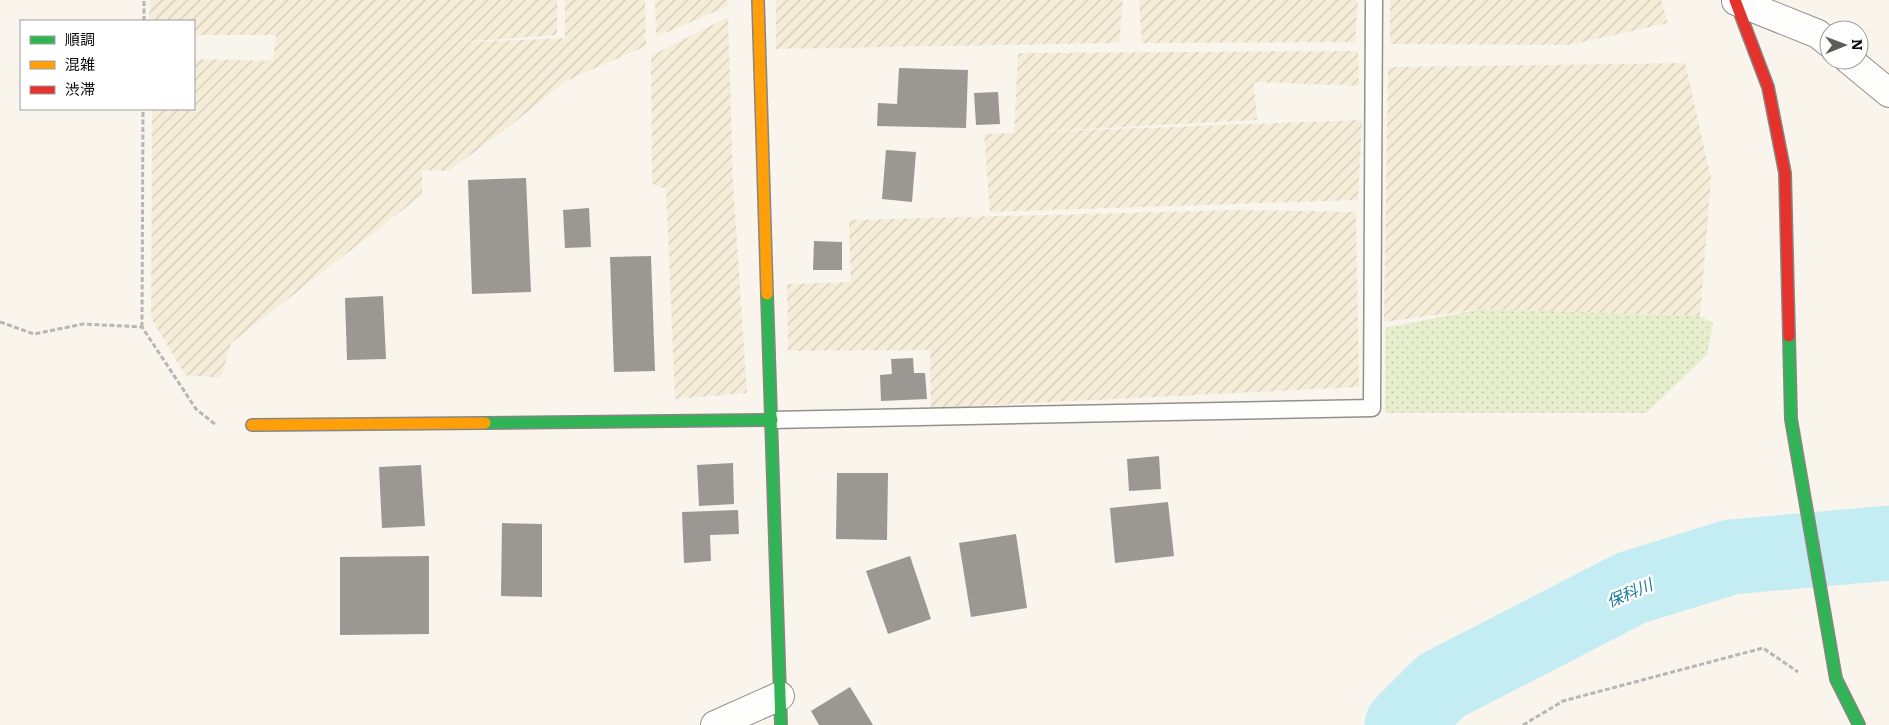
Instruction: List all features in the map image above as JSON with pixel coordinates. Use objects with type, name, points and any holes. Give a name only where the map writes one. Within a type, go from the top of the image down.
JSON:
[{"type":"street","points":[[758,0],[781,725]]},
{"type":"street","points":[[1736,1],[1819,35]]},
{"type":"street","points":[[1736,1],[1768,87],[1785,172],[1791,419],[1836,680],[1859,725]]},
{"type":"street","points":[[1861,70],[1889,93]]},
{"type":"street","points":[[252,425],[772,420]]},
{"type":"street","points":[[716,725],[780,696]]},
{"type":"lane","points":[[772,420],[1372,408],[1374,0]]},
{"type":"path","points":[[144,0],[144,20]]},
{"type":"path","points":[[143,110],[142,327],[196,409],[224,432],[252,425]]},
{"type":"path","points":[[0,322],[34,334],[83,324],[142,327]]},
{"type":"path","points":[[1523,725],[1563,701],[1763,648],[1802,675]]},
{"type":"shaded area","points":[[150,0],[281,0],[281,4],[282,0],[557,0],[557,35],[446,43],[565,38],[565,0],[645,0],[646,46],[566,81],[506,129],[448,171],[422,170],[422,195],[231,343],[221,378],[185,375],[151,318],[152,110],[195,110],[195,59],[273,61],[276,35],[195,35],[195,20],[149,20]]},
{"type":"shaded area","points":[[655,0],[728,0],[728,6],[656,37]]},
{"type":"shaded area","points":[[776,0],[1123,0],[1119,43],[776,49]]},
{"type":"shaded area","points":[[1139,0],[1358,0],[1355,42],[1142,43]]},
{"type":"shaded area","points":[[1390,0],[1661,0],[1668,23],[1569,45],[1390,44]]},
{"type":"shaded area","points":[[728,17],[733,182],[747,393],[675,399],[666,189],[652,184],[651,56]]},
{"type":"shaded area","points":[[1358,51],[1359,86],[1254,82],[1257,120],[1030,132],[1362,120],[1358,200],[990,212],[984,134],[1014,133],[1018,53]]},
{"type":"shaded area","points":[[1685,63],[1711,178],[1700,316],[1481,309],[1384,322],[1388,67]]},
{"type":"shaded area","points":[[1235,210],[1356,212],[1359,387],[931,408],[930,350],[788,351],[787,284],[851,282],[849,220]]},
{"type":"green space","points":[[1481,309],[1700,316],[1713,323],[1707,355],[1646,413],[1385,413],[1385,328]]},
{"type":"building","points":[[899,68],[968,70],[966,128],[877,126],[878,103],[897,104]]},
{"type":"building","points":[[998,92],[1000,124],[976,125],[974,93]]},
{"type":"building","points":[[886,150],[916,152],[912,202],[882,199]]},
{"type":"building","points":[[526,178],[531,292],[472,294],[468,180]]},
{"type":"building","points":[[589,208],[591,247],[565,248],[563,210]]},
{"type":"building","points":[[814,241],[842,242],[842,270],[813,270]]},
{"type":"building","points":[[651,256],[655,371],[614,372],[610,257]]},
{"type":"building","points":[[383,296],[386,359],[347,360],[345,298]]},
{"type":"building","points":[[913,358],[914,373],[925,373],[927,399],[881,401],[880,375],[892,374],[891,359]]},
{"type":"building","points":[[1159,456],[1161,489],[1129,491],[1127,459]]},
{"type":"building","points":[[733,463],[734,504],[699,506],[697,465]]},
{"type":"building","points":[[421,465],[425,526],[382,528],[379,467]]},
{"type":"building","points":[[837,473],[888,473],[887,540],[836,539]]},
{"type":"building","points":[[1168,502],[1174,556],[1115,563],[1110,508]]},
{"type":"building","points":[[738,510],[739,534],[710,535],[711,561],[684,563],[682,512]]},
{"type":"building","points":[[502,523],[542,524],[542,597],[501,596]]},
{"type":"building","points":[[1016,534],[1027,608],[971,617],[959,543]]},
{"type":"building","points":[[429,556],[429,634],[340,635],[340,557]]},
{"type":"building","points":[[910,556],[931,619],[888,634],[866,571]]},
{"type":"building","points":[[850,687],[873,725],[819,725],[811,711]]},
{"type":"waterway","name":"保科川","points":[[1402,725],[1441,686],[1631,588],[1731,557],[1889,543]]},
{"type":"traffic: fast","points":[[767,294],[781,725]]},
{"type":"traffic: fast","points":[[1789,336],[1791,419],[1836,679],[1859,725]]},
{"type":"traffic: fast","points":[[485,423],[772,420]]},
{"type":"traffic: slow","points":[[758,0],[767,294]]},
{"type":"traffic: slow","points":[[252,425],[485,423]]},
{"type":"traffic: jam","points":[[1735,0],[1768,87],[1785,173],[1789,336]]}]
